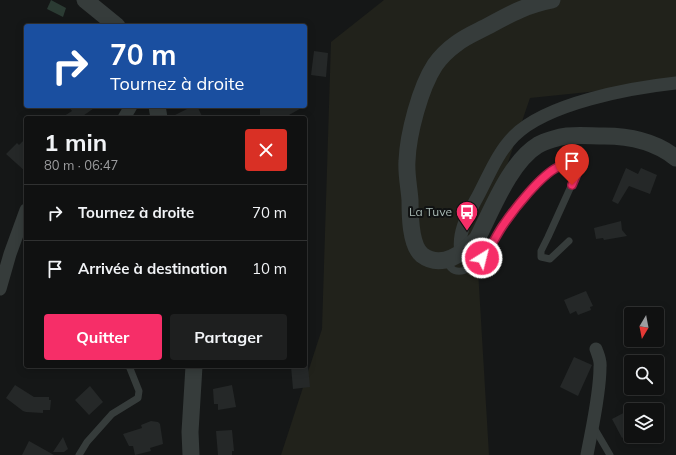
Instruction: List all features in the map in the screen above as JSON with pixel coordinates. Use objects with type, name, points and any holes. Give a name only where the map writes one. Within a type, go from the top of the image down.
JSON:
[{"type":"street","points":[[85,0],[115,24]]},
{"type":"street","points":[[552,0],[532,4],[456,43],[435,65],[422,92],[413,126],[407,161],[412,228],[415,246],[421,254],[438,261],[454,257],[477,239],[512,171],[527,153],[539,144],[567,136],[614,136],[641,140],[668,151],[676,158]]},
{"type":"street","points":[[454,257],[468,215],[498,158],[513,137],[529,124],[570,106],[622,91],[676,83]]},
{"type":"street","points":[[0,289],[23,230]]},
{"type":"street","points":[[587,455],[593,425],[600,367],[596,349]]},
{"type":"street","points":[[191,455],[190,432],[194,368]]},
{"type":"lane","points":[[454,257],[451,268],[456,271],[462,271],[476,265],[489,250],[503,225],[516,207],[557,167],[569,164],[576,167],[577,173],[541,251],[541,257],[550,259],[569,241]]},
{"type":"lane","points":[[79,455],[87,442],[112,414],[138,398],[139,391],[130,368]]},
{"type":"lane","points":[[593,425],[610,455]]},
{"type":"shaded area","points":[[51,0],[66,8],[63,17],[47,9]]},
{"type":"shaded area","points":[[384,0],[676,0],[676,83],[530,98],[477,253],[489,455],[281,455],[322,329],[331,42]]},
{"type":"building","points":[[314,51],[328,53],[326,77],[311,75]]},
{"type":"building","points":[[70,108],[94,108],[83,116],[64,116],[72,111]]},
{"type":"building","points":[[189,108],[198,108],[202,116],[173,116]]},
{"type":"building","points":[[260,108],[301,108],[289,115],[290,116],[260,116]]},
{"type":"building","points":[[24,140],[24,170],[6,154],[17,143],[19,145]]},
{"type":"building","points":[[626,168],[638,174],[641,168],[657,175],[650,194],[629,186],[618,204],[612,201]]},
{"type":"building","points":[[621,221],[622,230],[627,236],[604,240],[603,238],[596,239],[594,228]]},
{"type":"building","points":[[586,291],[593,306],[590,307],[591,310],[578,315],[576,311],[570,314],[564,300]]},
{"type":"building","points":[[574,357],[592,365],[578,396],[560,387]]},
{"type":"building","points":[[308,366],[310,387],[293,389],[291,368],[307,368]]},
{"type":"building","points":[[15,385],[34,397],[49,397],[49,400],[51,400],[50,410],[43,410],[43,413],[23,411],[6,398]]},
{"type":"building","points":[[232,385],[236,407],[218,410],[218,404],[214,404],[213,389]]},
{"type":"building","points":[[90,386],[103,402],[89,415],[75,400]]},
{"type":"building","points":[[624,413],[624,437],[622,438],[612,419]]},
{"type":"building","points":[[151,421],[158,422],[160,424],[163,444],[150,448],[151,451],[135,455],[133,446],[129,446],[123,434],[142,428],[141,425]]},
{"type":"building","points":[[232,430],[234,451],[232,451],[232,455],[218,455],[216,431]]},
{"type":"building","points":[[63,437],[68,449],[64,452],[53,452]]},
{"type":"building","points":[[29,441],[54,455],[22,455]]},
{"type":"place","name":"La Tuve","points":[[467,232]]},
{"type":"route","points":[[482,258],[489,250],[503,225],[516,207],[557,167],[569,164],[576,167],[577,173],[572,185]]}]
